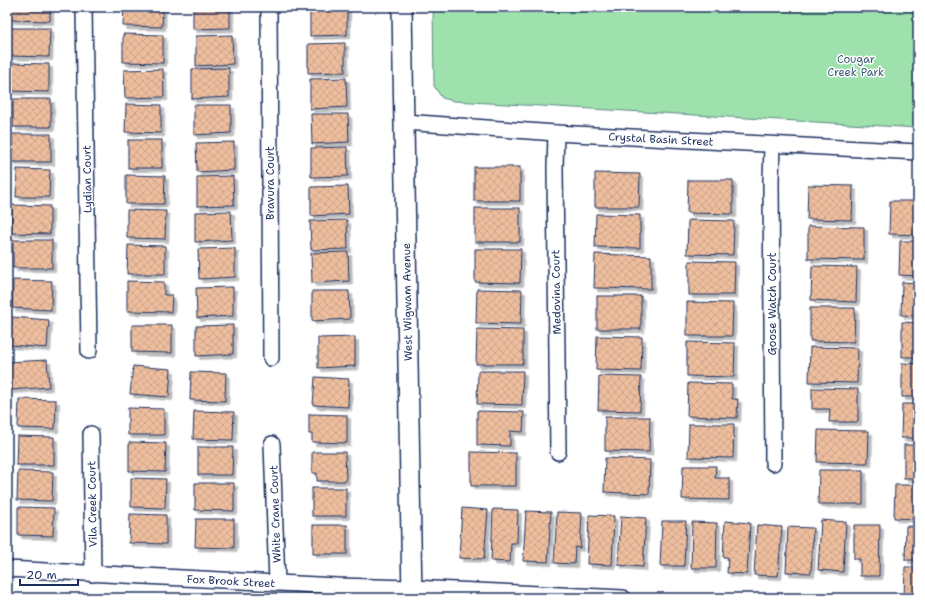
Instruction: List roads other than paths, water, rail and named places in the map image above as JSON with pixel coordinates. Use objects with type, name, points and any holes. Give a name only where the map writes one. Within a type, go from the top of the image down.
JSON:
[{"type":"street","name":"Lydian Court","points":[[84,7],[89,350]]},
{"type":"street","name":"Bravura Court","points":[[269,7],[271,358]]},
{"type":"street","name":"West Wigwam Avenue","points":[[402,7],[412,593]]},
{"type":"street","name":"Crystal Basin Street","points":[[404,122],[556,133],[918,152]]},
{"type":"street","name":"Medovina Court","points":[[556,133],[555,168],[558,452]]},
{"type":"street","name":"Goose Watch Court","points":[[772,145],[773,463]]},
{"type":"street","name":"Vila Creek Court","points":[[91,434],[93,574]]},
{"type":"street","name":"White Crane Court","points":[[272,444],[277,583]]},
{"type":"street","name":"Fox Brook Street","points":[[7,569],[337,586],[412,593],[623,598]]},
{"type":"park label","name":"Cougar Creek Park","points":[[856,65]]}]
